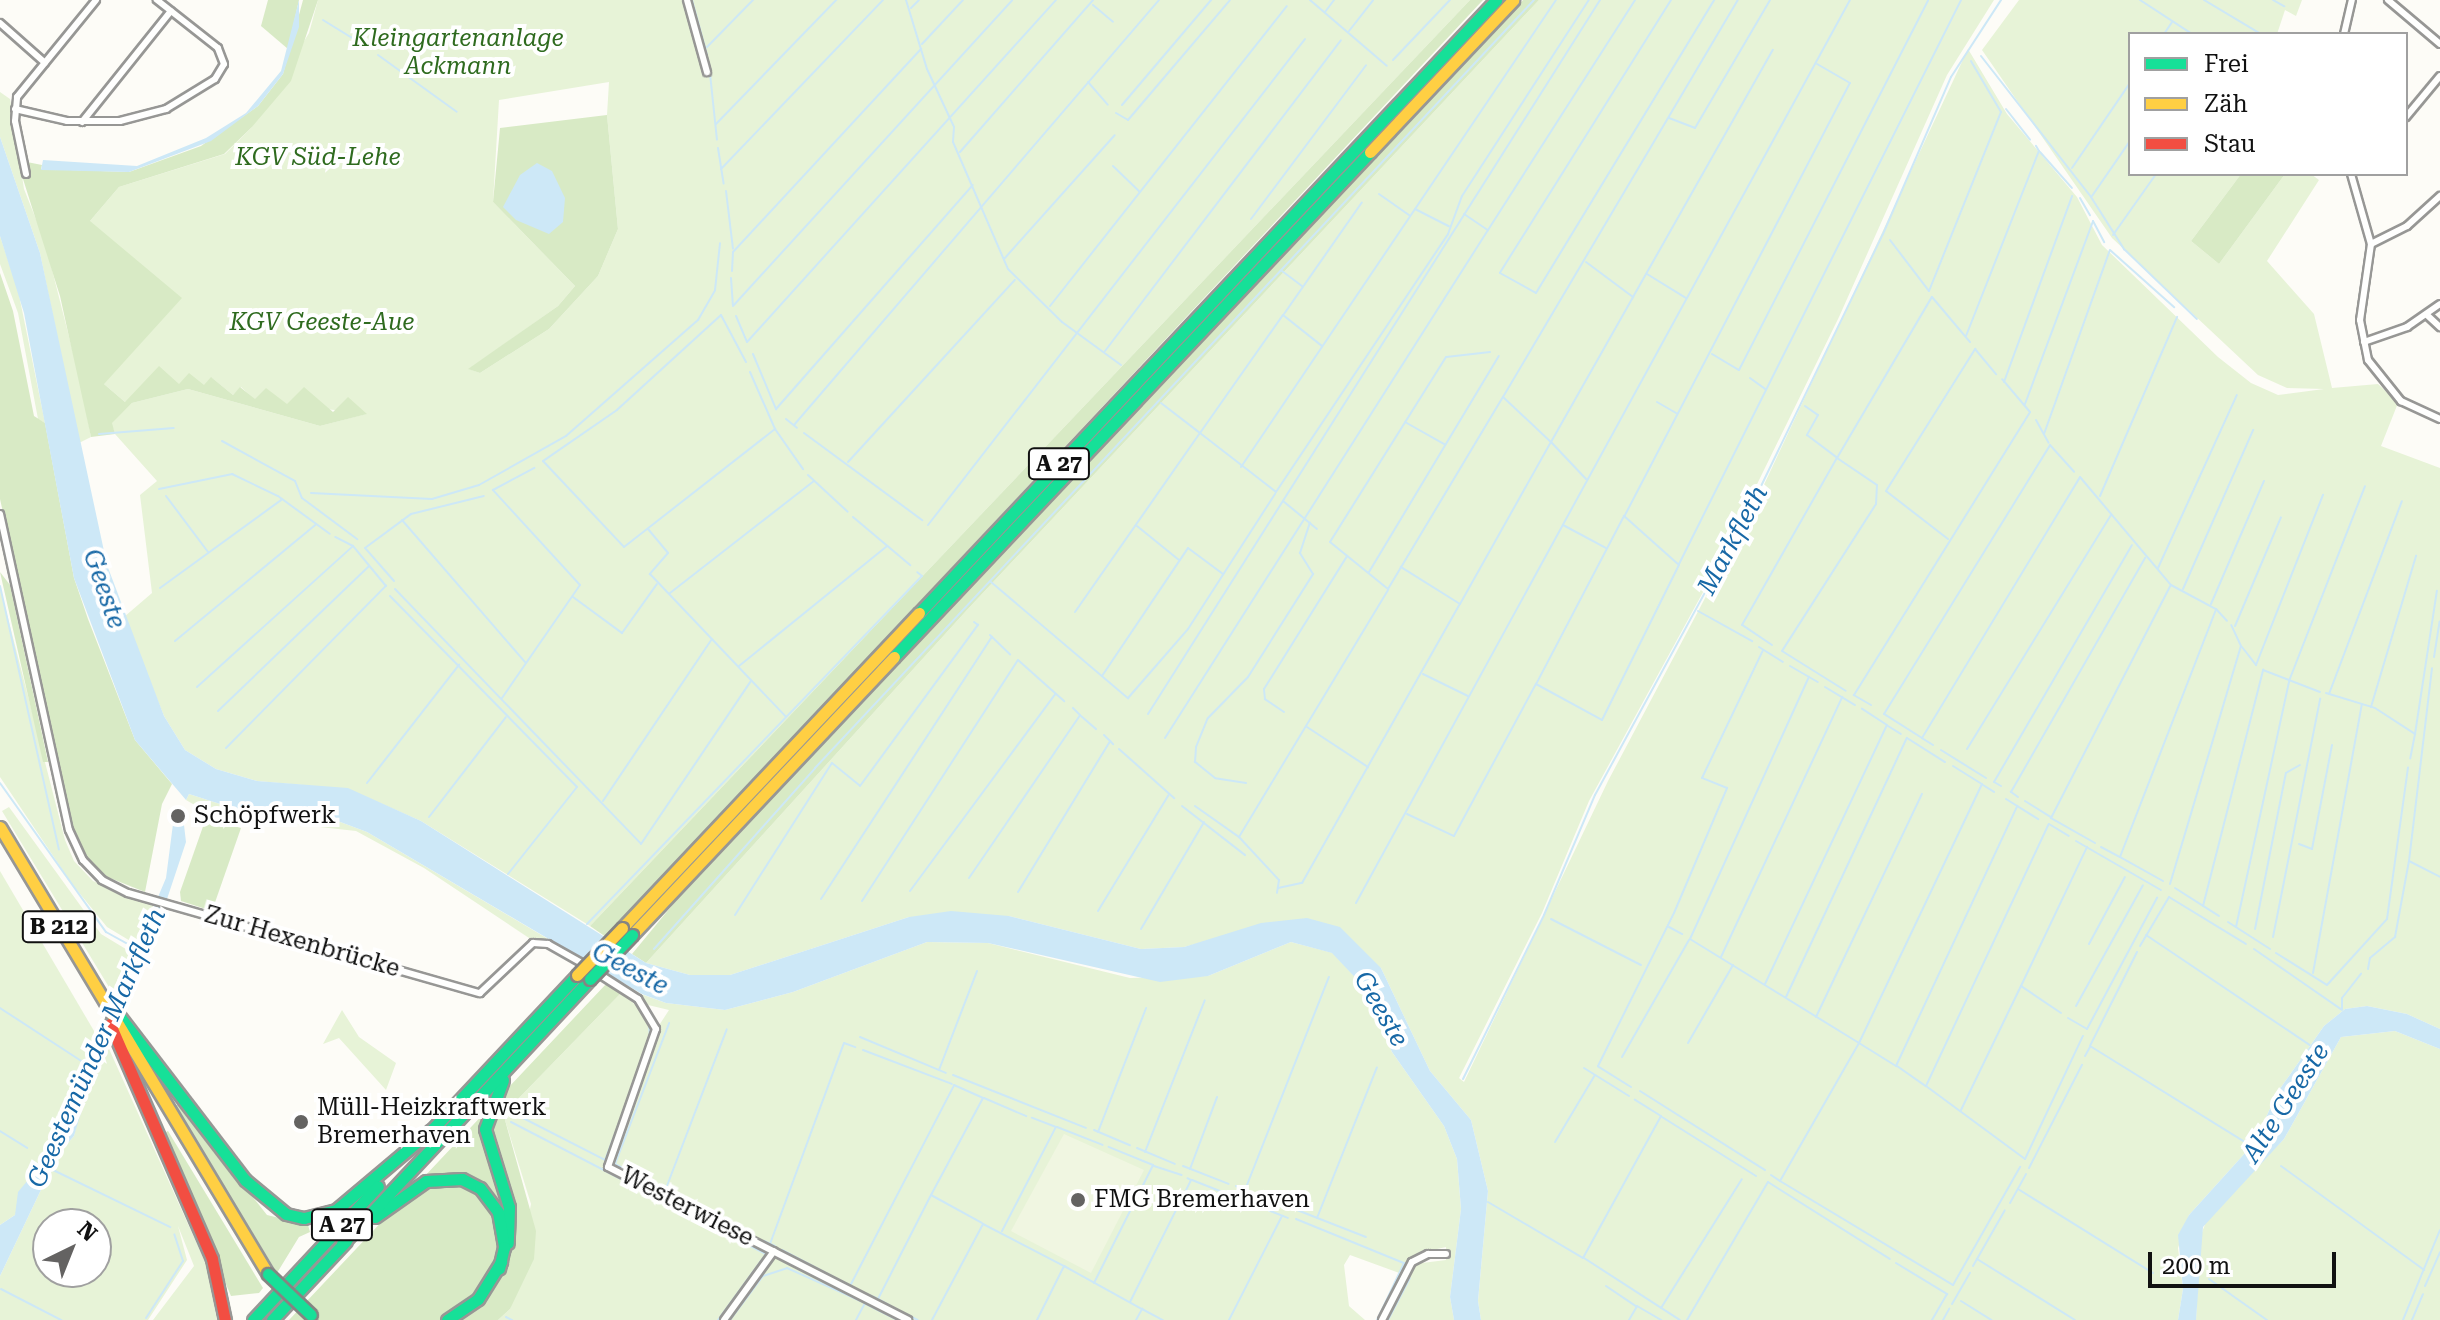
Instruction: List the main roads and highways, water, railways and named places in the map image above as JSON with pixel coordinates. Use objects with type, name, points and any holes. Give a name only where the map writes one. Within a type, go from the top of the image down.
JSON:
[{"type":"highway","name":"A 27","points":[[272,1320],[517,1059],[590,979],[627,931],[1496,0]]},
{"type":"highway","name":"A 27","points":[[253,1320],[577,975],[627,931],[1513,0]]},
{"type":"highway","name":"B 212","points":[[0,827],[118,1027]]},
{"type":"highway","points":[[118,1027],[245,1180],[286,1214],[304,1218],[336,1210],[431,1130]]},
{"type":"highway","points":[[118,1027],[268,1274],[316,1317]]},
{"type":"highway","points":[[118,1027],[215,1267],[225,1320]]},
{"type":"highway","points":[[447,1320],[478,1299],[499,1268],[510,1238],[510,1218],[489,1150],[486,1119],[517,1059]]},
{"type":"highway","points":[[342,1244],[414,1187],[435,1178],[454,1177],[480,1188],[498,1212],[504,1247],[499,1268]]},
{"type":"water","points":[[299,0],[299,27],[283,74],[258,106],[211,141],[129,172],[41,170],[43,160],[137,166],[206,138],[246,113],[281,71]]},
{"type":"water","name":"Geeste","points":[[0,137],[40,253],[107,565],[164,716],[185,750],[216,769],[257,781],[348,788],[421,821],[646,963],[690,975],[730,975],[909,917],[951,911],[1009,916],[1141,949],[1184,947],[1261,923],[1307,918],[1340,927],[1381,968],[1430,1071],[1471,1120],[1488,1191],[1478,1301],[1481,1320],[1454,1320],[1450,1297],[1461,1209],[1457,1159],[1444,1126],[1392,1052],[1365,988],[1332,953],[1291,942],[1208,976],[1160,982],[988,943],[927,942],[793,992],[725,1010],[666,1003],[642,994],[367,832],[335,820],[245,812],[189,794],[186,800],[135,740],[74,578],[24,313],[0,236]]},
{"type":"water","points":[[537,163],[552,171],[565,198],[563,222],[549,234],[516,220],[503,207],[520,175]]},
{"type":"water","name":"Geestemünder Markfleth","points":[[173,824],[184,825],[186,842],[164,908],[100,1049],[74,1136],[58,1154],[0,1276],[0,1225],[15,1215],[18,1192],[43,1162],[166,878]]},
{"type":"water","name":"Alte Geeste","points":[[2367,1006],[2407,1014],[2440,1029],[2440,1049],[2395,1031],[2341,1037],[2284,1139],[2203,1227],[2196,1320],[2178,1320],[2183,1289],[2178,1235],[2189,1215],[2255,1142],[2277,1093],[2324,1026],[2345,1009]]},
{"type":"waterway","points":[[692,0],[707,55]]},
{"type":"waterway","points":[[707,47],[753,0]]},
{"type":"waterway","points":[[716,124],[836,0]]},
{"type":"waterway","points":[[721,169],[883,0]]},
{"type":"waterway","points":[[906,0],[927,69],[954,127],[953,142],[1008,269],[1062,322],[1121,365]]},
{"type":"waterway","points":[[911,8],[919,0]]},
{"type":"waterway","points":[[922,44],[963,0]]},
{"type":"waterway","points":[[733,306],[1012,0]]},
{"type":"waterway","points":[[736,316],[747,342],[1056,0]]},
{"type":"waterway","points":[[960,152],[1093,0]]},
{"type":"waterway","points":[[794,425],[1159,0]]},
{"type":"waterway","points":[[1122,105],[1211,0]]},
{"type":"waterway","points":[[1116,113],[1128,120],[1230,0]]},
{"type":"waterway","points":[[1310,0],[1387,66]]},
{"type":"waterway","points":[[1325,12],[1334,0]]},
{"type":"waterway","points":[[1349,31],[1373,0]]},
{"type":"waterway","points":[[1393,60],[1450,0]]},
{"type":"waterway","points":[[654,949],[815,768],[1534,0]]},
{"type":"waterway","points":[[1241,467],[1556,0]]},
{"type":"waterway","points":[[1075,612],[1200,433],[1276,492],[1448,234],[1462,196],[1589,0]]},
{"type":"waterway","points":[[1148,714],[1600,0]]},
{"type":"waterway","points":[[1464,214],[1488,230],[1635,0]]},
{"type":"waterway","points":[[1671,0],[1500,273],[1536,293],[1714,0]]},
{"type":"waterway","points":[[1503,397],[1738,0]]},
{"type":"waterway","points":[[1669,118],[1695,128],[1770,0]]},
{"type":"waterway","points":[[1356,903],[1850,0]]},
{"type":"waterway","points":[[1712,354],[1739,370],[1928,0]]},
{"type":"waterway","points":[[1679,564],[1961,0]]},
{"type":"waterway","name":"Markfleth","points":[[1463,1079],[1544,915],[1595,795],[1749,511],[1883,234],[1951,77],[2001,0]]},
{"type":"waterway","points":[[2140,0],[2189,32]]},
{"type":"waterway","points":[[2204,0],[2258,32]]},
{"type":"waterway","points":[[2273,0],[2284,6]]},
{"type":"waterway","points":[[1093,5],[1113,22]]},
{"type":"waterway","points":[[1050,306],[1287,6]]},
{"type":"waterway","points":[[323,20],[370,49]]},
{"type":"waterway","points":[[2165,32],[2172,22]]},
{"type":"waterway","points":[[928,525],[1305,39]]},
{"type":"waterway","points":[[1105,351],[1341,40]]},
{"type":"waterway","points":[[732,271],[733,252],[921,49]]},
{"type":"waterway","points":[[1586,262],[1633,297],[1773,50]]},
{"type":"waterway","points":[[378,55],[457,112]]},
{"type":"waterway","points":[[1981,56],[2091,197],[2124,249],[2197,319]]},
{"type":"waterway","points":[[1890,240],[1929,291],[2001,112],[1971,61]]},
{"type":"waterway","points":[[709,64],[717,140]]},
{"type":"waterway","points":[[1625,515],[1850,83],[1817,64]]},
{"type":"waterway","points":[[1251,219],[1366,65]]},
{"type":"waterway","points":[[1088,82],[1108,105]]},
{"type":"waterway","points":[[2072,168],[2128,86]]},
{"type":"waterway","points":[[2006,109],[2030,140]]},
{"type":"waterway","points":[[1004,259],[1115,135]]},
{"type":"waterway","points":[[2092,196],[2128,144]]},
{"type":"waterway","points":[[1966,336],[2039,151],[2036,146]]},
{"type":"waterway","points":[[718,148],[724,184]]},
{"type":"waterway","points":[[2040,152],[2072,188]]},
{"type":"waterway","points":[[1113,166],[1139,191]]},
{"type":"waterway","points":[[2113,235],[2155,176]]},
{"type":"waterway","points":[[753,354],[776,409],[973,185]]},
{"type":"waterway","points":[[726,191],[733,249]]},
{"type":"waterway","points":[[1379,194],[1409,215]]},
{"type":"waterway","points":[[2004,382],[2072,196]]},
{"type":"waterway","points":[[2080,198],[2090,215]]},
{"type":"waterway","points":[[1284,314],[1362,202]]},
{"type":"waterway","points":[[1415,209],[1449,226]]},
{"type":"waterway","points":[[2025,404],[2093,221],[2104,242]]},
{"type":"waterway","points":[[1165,738],[1488,230]]},
{"type":"waterway","points":[[311,493],[432,499],[479,485],[566,436],[698,320],[715,290],[720,243]]},
{"type":"waterway","points":[[2044,434],[2110,250],[2174,307]]},
{"type":"waterway","points":[[1282,271],[1302,286]]},
{"type":"waterway","points":[[1647,274],[1686,298]]},
{"type":"waterway","points":[[731,278],[733,305]]},
{"type":"waterway","points":[[848,462],[1015,280]]},
{"type":"waterway","points":[[1490,352],[1446,357],[1330,542],[1388,589],[1503,397],[1551,442],[1633,297]]},
{"type":"waterway","points":[[1805,406],[1818,415],[1807,435],[1837,458],[1932,297],[1970,342]]},
{"type":"waterway","points":[[746,362],[721,315],[617,410],[543,461],[624,547],[775,429]]},
{"type":"waterway","points":[[1161,403],[1200,433],[1283,315],[1322,346]]},
{"type":"waterway","points":[[2100,496],[2177,317]]},
{"type":"waterway","points":[[1948,539],[1886,491],[1975,349],[1996,374]]},
{"type":"waterway","points":[[1369,572],[1499,356]]},
{"type":"waterway","points":[[750,372],[775,429],[803,469]]},
{"type":"waterway","points":[[1750,378],[1765,389]]},
{"type":"waterway","points":[[1871,705],[1854,695],[2030,412],[2002,379]]},
{"type":"waterway","points":[[2158,568],[2237,395]]},
{"type":"waterway","points":[[1657,402],[1676,413]]},
{"type":"waterway","points":[[786,419],[797,428]]},
{"type":"waterway","points":[[2036,420],[2049,443]]},
{"type":"waterway","points":[[1405,422],[1444,444]]},
{"type":"waterway","points":[[99,434],[174,428]]},
{"type":"waterway","points":[[2183,589],[2253,430]]},
{"type":"waterway","points":[[804,433],[922,520]]},
{"type":"waterway","points":[[222,441],[295,481],[302,498],[357,539]]},
{"type":"waterway","points":[[1460,604],[1551,442],[1586,479]]},
{"type":"waterway","points":[[1922,738],[1884,714],[2050,445],[2074,472]]},
{"type":"waterway","points":[[1772,645],[1742,625],[1837,458],[1877,485],[1876,504],[1782,651],[1846,691]]},
{"type":"waterway","points":[[502,698],[580,585],[493,490],[534,468]]},
{"type":"waterway","points":[[159,489],[232,474],[278,496],[330,534]]},
{"type":"waterway","points":[[808,475],[848,512]]},
{"type":"waterway","points":[[1933,745],[1922,738],[2080,477],[2171,585]]},
{"type":"waterway","points":[[670,593],[814,481]]},
{"type":"waterway","points":[[2211,604],[2264,481]]},
{"type":"waterway","points":[[2236,927],[2289,681],[2365,486]]},
{"type":"waterway","points":[[991,582],[1128,698],[1188,629],[1275,494]]},
{"type":"waterway","points":[[2242,647],[2256,665],[2323,495]]},
{"type":"waterway","points":[[166,496],[208,552]]},
{"type":"waterway","points":[[394,581],[365,548],[411,514],[484,496]]},
{"type":"waterway","points":[[160,588],[281,500]]},
{"type":"waterway","points":[[1283,501],[1317,529]]},
{"type":"waterway","points":[[2329,694],[2402,501]]},
{"type":"waterway","points":[[1967,749],[2111,515]]},
{"type":"waterway","points":[[1407,814],[1454,836],[1536,684],[1602,720],[1679,565],[1624,516],[1536,684]]},
{"type":"waterway","points":[[853,517],[910,565]]},
{"type":"waterway","points":[[2235,626],[2281,517]]},
{"type":"waterway","points":[[402,520],[525,662]]},
{"type":"waterway","points":[[1246,783],[1215,778],[1195,762],[1196,747],[1208,718],[1248,677],[1313,574],[1300,553],[1310,523]]},
{"type":"waterway","points":[[175,641],[315,525]]},
{"type":"waterway","points":[[1563,525],[1606,548]]},
{"type":"waterway","points":[[1137,526],[1179,560]]},
{"type":"waterway","points":[[648,529],[668,553],[650,574],[786,717]]},
{"type":"waterway","points":[[226,748],[386,586],[353,546],[335,537]]},
{"type":"waterway","points":[[2001,786],[1994,782],[2132,545]]},
{"type":"waterway","points":[[739,666],[887,546]]},
{"type":"waterway","points":[[197,687],[352,547]]},
{"type":"waterway","points":[[1102,676],[1188,548],[1223,574]]},
{"type":"waterway","points":[[1284,712],[1265,699],[1264,689],[1347,556]]},
{"type":"waterway","points":[[2371,707],[2416,556]]},
{"type":"waterway","points":[[2018,797],[2011,792],[2145,558]]},
{"type":"waterway","points":[[218,711],[369,566]]},
{"type":"waterway","points":[[1278,888],[1302,883],[1460,604],[1401,567]]},
{"type":"waterway","points":[[587,924],[922,576],[917,572]]},
{"type":"waterway","points":[[573,597],[622,633],[657,584]]},
{"type":"waterway","points":[[2095,843],[2051,818],[2171,585],[2216,609]]},
{"type":"waterway","points":[[0,586],[59,849]]},
{"type":"waterway","points":[[395,589],[641,844],[751,681]]},
{"type":"waterway","points":[[1239,837],[1388,590]]},
{"type":"waterway","points":[[2415,734],[2437,591]]},
{"type":"waterway","points":[[390,596],[577,787],[508,874]]},
{"type":"waterway","points":[[2163,881],[2120,857],[2216,609],[2227,621]]},
{"type":"waterway","points":[[1698,611],[1752,641]]},
{"type":"waterway","points":[[2434,657],[2440,621]]},
{"type":"waterway","points":[[735,915],[832,763],[860,786],[978,625],[974,622]]},
{"type":"waterway","points":[[2170,884],[2241,646],[2231,625]]},
{"type":"waterway","points":[[990,635],[1010,654]]},
{"type":"waterway","points":[[821,899],[992,637]]},
{"type":"waterway","points":[[603,801],[711,640]]},
{"type":"waterway","points":[[1759,647],[1783,662]]},
{"type":"waterway","points":[[1631,1087],[1598,1066],[1674,913],[1727,788],[1702,778],[1763,650]]},
{"type":"waterway","points":[[862,901],[1018,660],[1064,701]]},
{"type":"waterway","points":[[367,783],[459,665]]},
{"type":"waterway","points":[[1790,666],[1818,682]]},
{"type":"waterway","points":[[2409,861],[2432,668]]},
{"type":"waterway","points":[[2203,906],[2263,670],[2320,692]]},
{"type":"waterway","points":[[1423,674],[1468,696]]},
{"type":"waterway","points":[[1771,1175],[1780,1181],[1859,1043],[1690,939],[1809,677]]},
{"type":"waterway","points":[[1825,687],[1855,705]]},
{"type":"waterway","points":[[2326,693],[2375,708],[2415,734],[2410,759]]},
{"type":"waterway","points":[[910,891],[1055,694]]},
{"type":"waterway","points":[[1721,957],[1842,697]]},
{"type":"waterway","points":[[2273,937],[2320,699]]},
{"type":"waterway","points":[[2313,973],[2362,704]]},
{"type":"waterway","points":[[969,878],[1080,715],[1073,708]]},
{"type":"waterway","points":[[1765,984],[1887,725],[1862,709]]},
{"type":"waterway","points":[[1081,716],[1096,729]]},
{"type":"waterway","points":[[429,817],[506,717]]},
{"type":"waterway","points":[[1888,726],[1901,734]]},
{"type":"waterway","points":[[1307,727],[1368,767]]},
{"type":"waterway","points":[[1104,735],[1113,744]]},
{"type":"waterway","points":[[1786,997],[1907,738],[1945,762]]},
{"type":"waterway","points":[[1018,892],[1110,741]]},
{"type":"waterway","points":[[2299,844],[2312,849],[2332,745]]},
{"type":"waterway","points":[[1119,749],[1174,798]]},
{"type":"waterway","points":[[1941,750],[1986,778]]},
{"type":"waterway","points":[[2255,929],[2286,773],[2300,765]]},
{"type":"waterway","points":[[1953,766],[1982,784],[1859,1043],[1896,1066],[2017,806]]},
{"type":"waterway","points":[[2276,953],[2327,985],[2387,919],[2408,767]]},
{"type":"waterway","name":"Geestemünder Markfleth","points":[[0,783],[106,932],[137,949]]},
{"type":"waterway","points":[[1983,785],[1994,792]]},
{"type":"waterway","points":[[1098,911],[1169,794]]},
{"type":"waterway","points":[[1816,1017],[1922,794]]},
{"type":"waterway","points":[[2006,799],[2038,819]]},
{"type":"waterway","points":[[2025,801],[2051,817]]},
{"type":"waterway","points":[[1182,806],[1245,855]]},
{"type":"waterway","points":[[1195,806],[1239,837],[1279,880],[1277,893]]},
{"type":"waterway","points":[[1141,929],[1204,822]]},
{"type":"waterway","points":[[1897,1066],[1926,1086],[2049,824],[2069,836]]},
{"type":"waterway","points":[[2076,841],[2161,890]]},
{"type":"waterway","points":[[2061,1013],[2021,986],[2087,847]]},
{"type":"waterway","points":[[2101,847],[2120,857]]},
{"type":"waterway","points":[[2368,969],[2370,958],[2395,937],[2409,861],[2440,877]]},
{"type":"waterway","points":[[2089,944],[2125,877]]},
{"type":"waterway","points":[[2076,1006],[2143,885]]},
{"type":"waterway","points":[[2175,888],[2219,916]]},
{"type":"waterway","points":[[2140,946],[2169,897],[2246,944]]},
{"type":"waterway","points":[[2068,1018],[2087,1029],[2157,898]]},
{"type":"waterway","points":[[1551,919],[1641,965]]},
{"type":"waterway","points":[[2228,922],[2270,949]]},
{"type":"waterway","points":[[1669,927],[1682,934]]},
{"type":"waterway","points":[[2146,935],[2310,1045]]},
{"type":"waterway","points":[[1622,1057],[1689,940]]},
{"type":"waterway","points":[[2254,949],[2342,1010]]},
{"type":"waterway","points":[[2137,952],[2090,1046],[2251,1146]]},
{"type":"waterway","points":[[1688,1043],[1733,965]]},
{"type":"waterway","points":[[939,1070],[977,971]]},
{"type":"waterway","points":[[2342,1009],[2342,998],[2361,974]]},
{"type":"waterway","points":[[1245,1190],[1329,977]]},
{"type":"waterway","points":[[1961,1110],[2021,986]]},
{"type":"waterway","points":[[1145,1152],[1205,1000]]},
{"type":"waterway","name":"Geestemünder Markfleth","points":[[0,1008],[86,1064]]},
{"type":"waterway","points":[[1098,1132],[1146,1008]]},
{"type":"waterway","points":[[654,1184],[615,1164],[669,1023]]},
{"type":"waterway","points":[[649,1024],[650,1037]]},
{"type":"waterway","points":[[665,1191],[727,1029]]},
{"type":"waterway","points":[[1926,1086],[2025,1159],[2083,1036]]},
{"type":"waterway","points":[[860,1037],[946,1073]]},
{"type":"waterway","points":[[770,1244],[844,1043],[855,1047]]},
{"type":"waterway","points":[[2085,1056],[2090,1047]]},
{"type":"waterway","points":[[863,1050],[952,1084]]},
{"type":"waterway","points":[[2029,1168],[2082,1065]]},
{"type":"waterway","points":[[1317,1218],[1377,1067]]},
{"type":"waterway","points":[[1584,1068],[1629,1096]]},
{"type":"waterway","points":[[953,1075],[1086,1128]]},
{"type":"waterway","points":[[1555,1142],[1595,1075]]},
{"type":"waterway","points":[[854,1288],[850,1286],[954,1085],[983,1098],[931,1195]]},
{"type":"waterway","points":[[1640,1091],[1765,1170]]},
{"type":"waterway","points":[[519,1116],[605,1160],[631,1092]]},
{"type":"waterway","points":[[1190,1169],[1217,1097]]},
{"type":"waterway","points":[[984,1098],[1026,1116]]},
{"type":"waterway","points":[[1488,1202],[1583,1258],[1661,1116],[1635,1100]]},
{"type":"waterway","points":[[1662,1117],[1756,1176]]},
{"type":"waterway","points":[[1002,1231],[1056,1127],[1032,1118]]},
{"type":"waterway","points":[[511,1122],[766,1254],[718,1320]]},
{"type":"waterway","points":[[1057,1127],[1103,1145]]},
{"type":"waterway","points":[[1094,1130],[1130,1145]]},
{"type":"waterway","name":"Geestemünder Markfleth","points":[[0,1131],[27,1148]]},
{"type":"waterway","points":[[1094,1283],[1153,1165],[1109,1147]]},
{"type":"waterway","points":[[1137,1148],[1175,1164]]},
{"type":"waterway","points":[[1154,1166],[1182,1175]]},
{"type":"waterway","points":[[1183,1166],[1229,1184]]},
{"type":"waterway","points":[[2281,1166],[2424,1270]]},
{"type":"waterway","points":[[1780,1181],[1953,1285],[2020,1167]]},
{"type":"waterway","name":"Geestemünder Markfleth","points":[[49,1168],[170,1227]]},
{"type":"waterway","points":[[2010,1203],[2026,1174]]},
{"type":"waterway","points":[[1130,1302],[1191,1180],[1187,1178]]},
{"type":"waterway","points":[[1661,1308],[1742,1179]]},
{"type":"waterway","points":[[1192,1180],[1288,1218]]},
{"type":"waterway","points":[[1687,1320],[1768,1182],[1890,1259]]},
{"type":"waterway","points":[[1236,1186],[1289,1208]]},
{"type":"waterway","points":[[660,1187],[754,1236]]},
{"type":"waterway","points":[[2018,1189],[2153,1273]]},
{"type":"waterway","points":[[898,1310],[878,1299],[931,1195],[982,1223]]},
{"type":"waterway","points":[[1297,1210],[1366,1237]]},
{"type":"waterway","points":[[1973,1266],[2005,1210]]},
{"type":"waterway","points":[[1229,1320],[1282,1216]]},
{"type":"waterway","points":[[1296,1219],[1404,1263],[1377,1320]]},
{"type":"waterway","points":[[932,1320],[983,1224],[1066,1267]]},
{"type":"waterway","points":[[2403,1320],[2440,1230]]},
{"type":"waterway","points":[[146,1318],[183,1261],[174,1234]]},
{"type":"waterway","points":[[764,1241],[775,1246]]},
{"type":"waterway","points":[[782,1250],[849,1285]]},
{"type":"waterway","points":[[2425,1286],[2440,1252]]},
{"type":"waterway","points":[[1584,1258],[1680,1320]]},
{"type":"waterway","points":[[1977,1259],[2075,1320]]},
{"type":"waterway","points":[[1896,1263],[1947,1294],[1932,1320]]},
{"type":"waterway","points":[[1037,1320],[1064,1266],[1142,1309]]},
{"type":"waterway","points":[[730,1320],[763,1276],[787,1268],[865,1303],[856,1320]]},
{"type":"waterway","points":[[1952,1304],[1970,1273]]},
{"type":"waterway","points":[[1388,1320],[1410,1278]]},
{"type":"waterway","points":[[2209,1279],[2267,1320]]},
{"type":"waterway","points":[[1606,1286],[1636,1306]]},
{"type":"waterway","points":[[1,1289],[61,1320]]},
{"type":"waterway","points":[[859,1291],[876,1298]]},
{"type":"waterway","points":[[2412,1320],[2423,1294]]},
{"type":"waterway","points":[[1961,1301],[1992,1320]]},
{"type":"waterway","points":[[866,1304],[897,1320]]},
{"type":"waterway","points":[[1629,1320],[1637,1306],[1661,1320]]},
{"type":"waterway","points":[[1136,1320],[1142,1309],[1163,1320]]},
{"type":"waterway","points":[[1943,1320],[1949,1309]]},
{"type":"waterway","points":[[906,1314],[918,1320]]},
{"type":"waterway","points":[[506,1317],[512,1320]]},
{"type":"place","name":"Schöpfwerk","points":[[178,816]]},
{"type":"place","name":"Müll-Heizkraftwerk Bremerhaven","points":[[301,1122]]},
{"type":"place","name":"FMG Bremerhaven","points":[[1078,1200]]},
{"type":"park label","name":"Kleingartenanlage Ackmann","points":[[458,53]]},
{"type":"park label","name":"KGV Süd-Lehe","points":[[318,158]]},
{"type":"park label","name":"KGV Geeste-Aue","points":[[322,323]]}]
